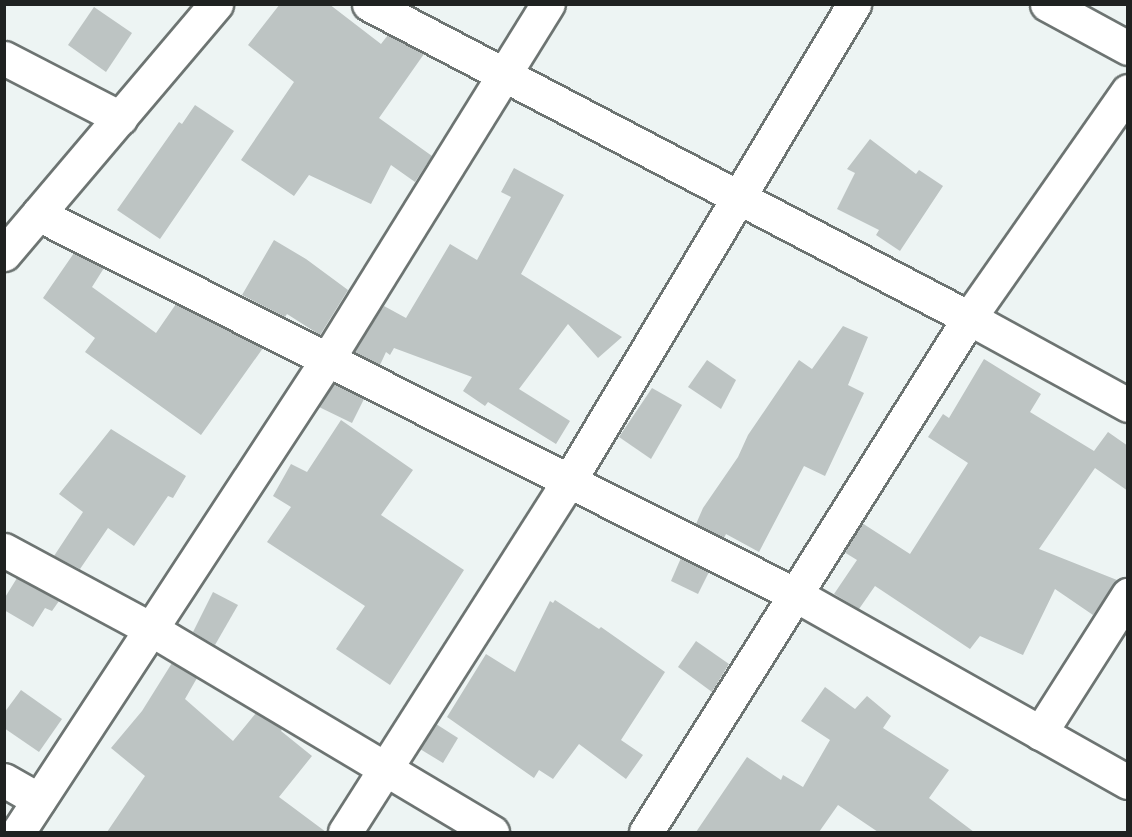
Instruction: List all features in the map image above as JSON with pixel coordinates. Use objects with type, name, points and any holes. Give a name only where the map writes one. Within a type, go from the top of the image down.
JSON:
[{"type":"street","points":[[4,254],[216,4]]},
{"type":"street","points":[[369,4],[969,318],[1128,405]]},
{"type":"street","points":[[18,832],[327,360],[548,4]]},
{"type":"street","points":[[345,832],[387,771],[569,481],[854,4]]},
{"type":"street","points":[[1047,4],[1128,48]]},
{"type":"street","points":[[4,58],[120,118]]},
{"type":"street","points":[[646,832],[969,318],[1128,91]]},
{"type":"street","points":[[38,214],[796,595],[1128,782]]},
{"type":"street","points":[[4,550],[151,629],[492,832]]},
{"type":"street","points":[[1040,733],[1128,595]]},
{"type":"street","points":[[4,780],[39,800]]},
{"type":"building","points":[[280,4],[329,4],[381,44],[388,35],[424,54],[379,118],[432,156],[415,182],[391,165],[371,204],[309,175],[294,196],[241,160],[294,82],[248,45]]},
{"type":"building","points":[[94,7],[132,33],[106,72],[68,45]]},
{"type":"building","points":[[195,105],[234,131],[160,239],[117,210],[179,122],[182,124]]},
{"type":"building","points":[[870,139],[916,174],[919,170],[943,186],[900,251],[876,235],[879,230],[837,209],[855,173],[847,169]]},
{"type":"building","points":[[514,168],[564,195],[521,274],[622,337],[598,358],[568,324],[519,389],[570,421],[556,444],[488,402],[485,406],[463,391],[472,377],[394,348],[390,355],[386,352],[380,365],[354,352],[384,306],[406,318],[450,244],[477,260],[511,197],[501,192]]},
{"type":"building","points":[[274,240],[306,259],[348,290],[320,335],[287,314],[285,317],[242,295]]},
{"type":"building","points":[[74,253],[104,268],[92,287],[156,333],[176,304],[263,348],[201,435],[85,352],[95,338],[43,298]]},
{"type":"building","points":[[843,326],[868,337],[848,385],[864,393],[825,476],[804,466],[759,552],[726,534],[724,538],[696,524],[703,508],[738,457],[748,435],[799,360],[812,369]]},
{"type":"building","points":[[984,359],[1041,394],[1030,412],[1094,451],[1108,432],[1128,446],[1128,491],[1095,468],[1039,549],[1117,580],[1093,615],[1055,589],[1023,655],[980,636],[970,649],[875,586],[859,609],[834,594],[857,560],[844,552],[862,523],[910,554],[968,463],[928,437],[943,414],[949,418]]},
{"type":"building","points":[[707,360],[736,380],[721,409],[688,387]]},
{"type":"building","points":[[334,384],[364,399],[352,423],[319,407]]},
{"type":"building","points":[[652,388],[682,405],[651,459],[619,437]]},
{"type":"building","points":[[341,420],[413,470],[381,515],[464,570],[390,685],[336,649],[365,606],[267,542],[291,507],[273,496],[291,464],[307,472]]},
{"type":"building","points":[[111,429],[186,476],[173,498],[168,496],[134,546],[108,528],[80,569],[54,556],[83,512],[59,494]]},
{"type":"building","points":[[681,558],[709,572],[698,594],[671,581]]},
{"type":"building","points":[[17,578],[59,601],[52,611],[45,608],[33,627],[4,610],[4,599]]},
{"type":"building","points":[[213,592],[238,605],[215,645],[193,632]]},
{"type":"building","points":[[555,600],[599,629],[601,627],[665,672],[621,740],[643,755],[626,779],[579,744],[553,779],[539,770],[534,778],[447,717],[486,654],[515,672],[550,601],[553,603]]},
{"type":"building","points":[[696,641],[729,664],[712,692],[678,667]]},
{"type":"building","points":[[172,663],[197,678],[185,699],[233,741],[256,713],[282,729],[281,731],[312,756],[279,797],[326,832],[107,832],[145,776],[111,748],[142,711]]},
{"type":"building","points":[[825,687],[855,709],[867,696],[891,716],[883,728],[949,770],[929,798],[974,832],[878,832],[838,805],[819,832],[696,832],[747,757],[781,780],[783,775],[803,787],[830,740],[801,721]]},
{"type":"building","points":[[21,690],[62,719],[39,752],[4,728],[4,713]]},
{"type":"building","points":[[436,724],[458,738],[443,763],[420,749]]}]
